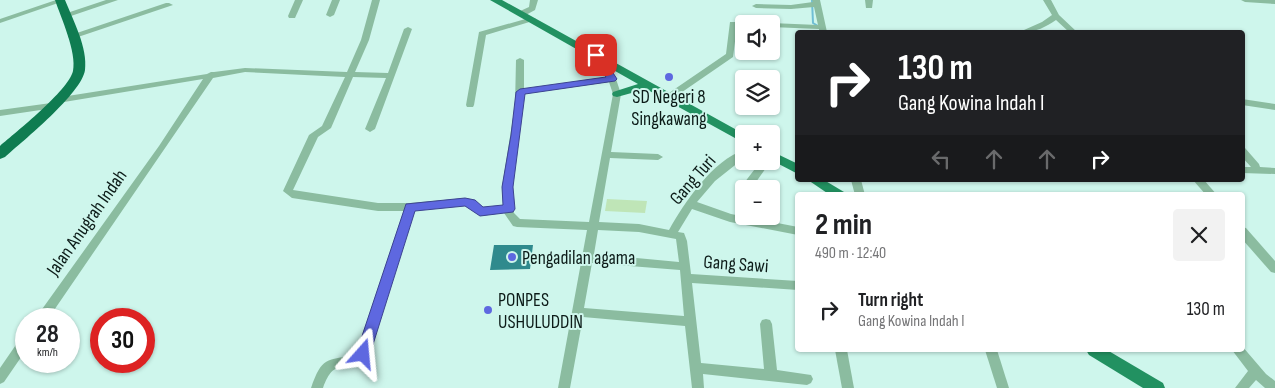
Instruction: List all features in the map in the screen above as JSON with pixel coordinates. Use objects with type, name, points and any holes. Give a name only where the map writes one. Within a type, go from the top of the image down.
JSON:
[{"type":"highway","points":[[0,154],[55,103],[75,81],[79,73],[79,60],[60,1]]},
{"type":"main road","points":[[495,0],[526,14],[735,134]]},
{"type":"main road","points":[[617,94],[646,84]]},
{"type":"main road","points":[[780,160],[795,168]]},
{"type":"main road","points":[[817,182],[834,192]]},
{"type":"main road","points":[[1097,352],[1157,388]]},
{"type":"street","points":[[65,15],[114,0]]},
{"type":"street","points":[[292,16],[299,0]]},
{"type":"street","points":[[330,16],[336,0]]},
{"type":"street","points":[[376,0],[365,40],[326,128],[314,135],[288,191],[292,194],[378,207],[410,207],[465,202],[471,203],[480,212],[509,209]]},
{"type":"street","points":[[470,105],[482,34],[526,14],[533,6],[534,0]]},
{"type":"street","points":[[1047,0],[1056,16],[1071,30]]},
{"type":"street","points":[[1245,0],[1275,2]]},
{"type":"street","points":[[0,21],[60,1]]},
{"type":"street","points":[[756,6],[791,7],[816,2],[820,27],[780,25]]},
{"type":"street","points":[[72,36],[168,5]]},
{"type":"street","points":[[1032,30],[1056,16]]},
{"type":"street","points":[[669,97],[730,55],[733,24],[735,24]]},
{"type":"street","points":[[370,129],[408,29]]},
{"type":"street","points":[[564,388],[617,94],[612,79],[596,55]]},
{"type":"street","points":[[520,60],[520,92],[516,135],[507,187],[509,214],[517,224],[638,228],[672,233],[680,236],[682,241],[687,278]]},
{"type":"street","points":[[0,113],[211,74],[245,70],[390,76]]},
{"type":"street","name":"Jalan Anugrah Indah","points":[[49,308],[211,74]]},
{"type":"street","points":[[520,92],[612,79]]},
{"type":"street","points":[[1245,102],[1275,107]]},
{"type":"street","points":[[1245,153],[1256,166]]},
{"type":"street","points":[[606,155],[658,157]]},
{"type":"street","name":"Gang Turi","points":[[672,233],[690,204],[718,171],[735,159]]},
{"type":"street","points":[[1245,170],[1275,171]]},
{"type":"street","points":[[1200,182],[1209,192]]},
{"type":"street","points":[[690,204],[730,218],[795,230]]},
{"type":"street","points":[[317,388],[326,366],[361,358],[410,207]]},
{"type":"street","points":[[1245,235],[1275,270]]},
{"type":"street","points":[[588,258],[680,266]]},
{"type":"street","name":"Gang Sawi","points":[[698,388],[687,278],[795,286]]},
{"type":"street","points":[[578,312],[691,322]]},
{"type":"street","points":[[766,324],[771,375]]},
{"type":"street","points":[[841,352],[848,388]]},
{"type":"street","points":[[992,352],[1003,388]]},
{"type":"street","points":[[1240,352],[1274,388]]},
{"type":"street","points":[[0,378],[15,356]]},
{"type":"street","points":[[695,368],[807,379]]},
{"type":"street","points":[[1241,388],[1256,370]]},
{"type":"green space","points":[[607,199],[647,201],[645,213],[605,211]]},
{"type":"building","name":"Pengadilan agama","points":[[494,245],[533,245],[530,269],[490,270]]},
{"type":"waterway","points":[[812,0],[813,23],[818,26]]},
{"type":"place","name":"SD Negeri 8 Singkawang","points":[[669,77]]},
{"type":"place","name":"Pengadilan agama","points":[[512,257]]},
{"type":"place","name":"PONPES USHULUDDIN","points":[[488,310]]},
{"type":"route","points":[[363,354],[410,207],[468,202],[480,212],[509,209],[507,187],[516,135],[520,92],[612,79],[596,55]]}]
